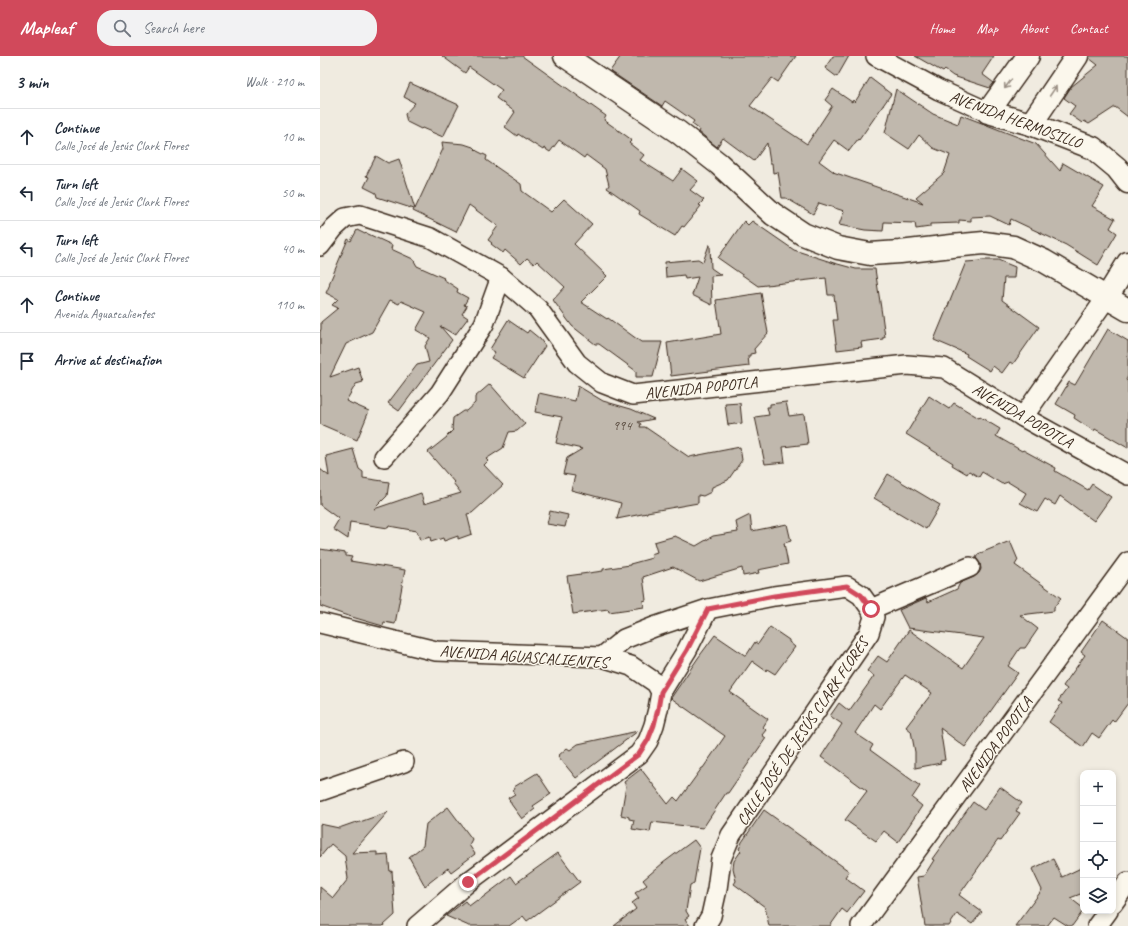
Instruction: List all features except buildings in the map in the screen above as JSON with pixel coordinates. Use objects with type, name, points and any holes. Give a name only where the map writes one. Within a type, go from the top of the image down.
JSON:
[{"type":"street","points":[[565,56],[678,132],[719,164],[773,214],[803,234],[838,248],[870,254],[984,243],[1013,247],[1044,261],[1128,310]]},
{"type":"street","name":"AVENIDA HERMOSILLO","points":[[876,56],[939,90],[988,112],[1031,124],[1093,148],[1117,168],[1128,182]]},
{"type":"street","points":[[988,112],[1028,56]]},
{"type":"street","points":[[1031,124],[1077,56]]},
{"type":"street","name":"AVENIDA POPOTLA","points":[[320,246],[334,228],[345,218],[360,215],[431,238],[501,277],[538,310],[578,363],[602,383],[633,394],[907,365],[944,368],[1023,417],[1128,475]]},
{"type":"street","points":[[1023,417],[1107,297],[1128,263]]},
{"type":"street","points":[[384,457],[440,393],[484,324],[501,277]]},
{"type":"street","name":"AVENIDA POPOTLA","points":[[861,926],[1128,562]]},
{"type":"street","points":[[602,658],[624,639],[654,627],[708,609],[774,596],[847,586],[861,595],[871,609],[970,567]]},
{"type":"street","points":[[417,926],[468,882],[639,754],[648,740],[654,725],[661,692],[687,650],[708,609]]},
{"type":"street","name":"CALLE JOSÉ DE JESÚS CLARK FLORES","points":[[705,926],[711,916],[717,889],[721,858],[731,835],[869,633],[874,617],[871,609]]},
{"type":"street","name":"AVENIDA AGUASCALIENTES","points":[[320,623],[436,651],[602,658],[631,666],[656,683],[661,692]]},
{"type":"street","points":[[320,790],[404,762]]},
{"type":"street","points":[[1116,899],[1128,882]]},
{"type":"street","points":[[1097,926],[1106,914]]},
{"type":"route","points":[[468,882],[639,754],[648,740],[654,725],[661,692],[687,650],[708,609],[774,596],[847,586],[861,595],[871,609]]}]
